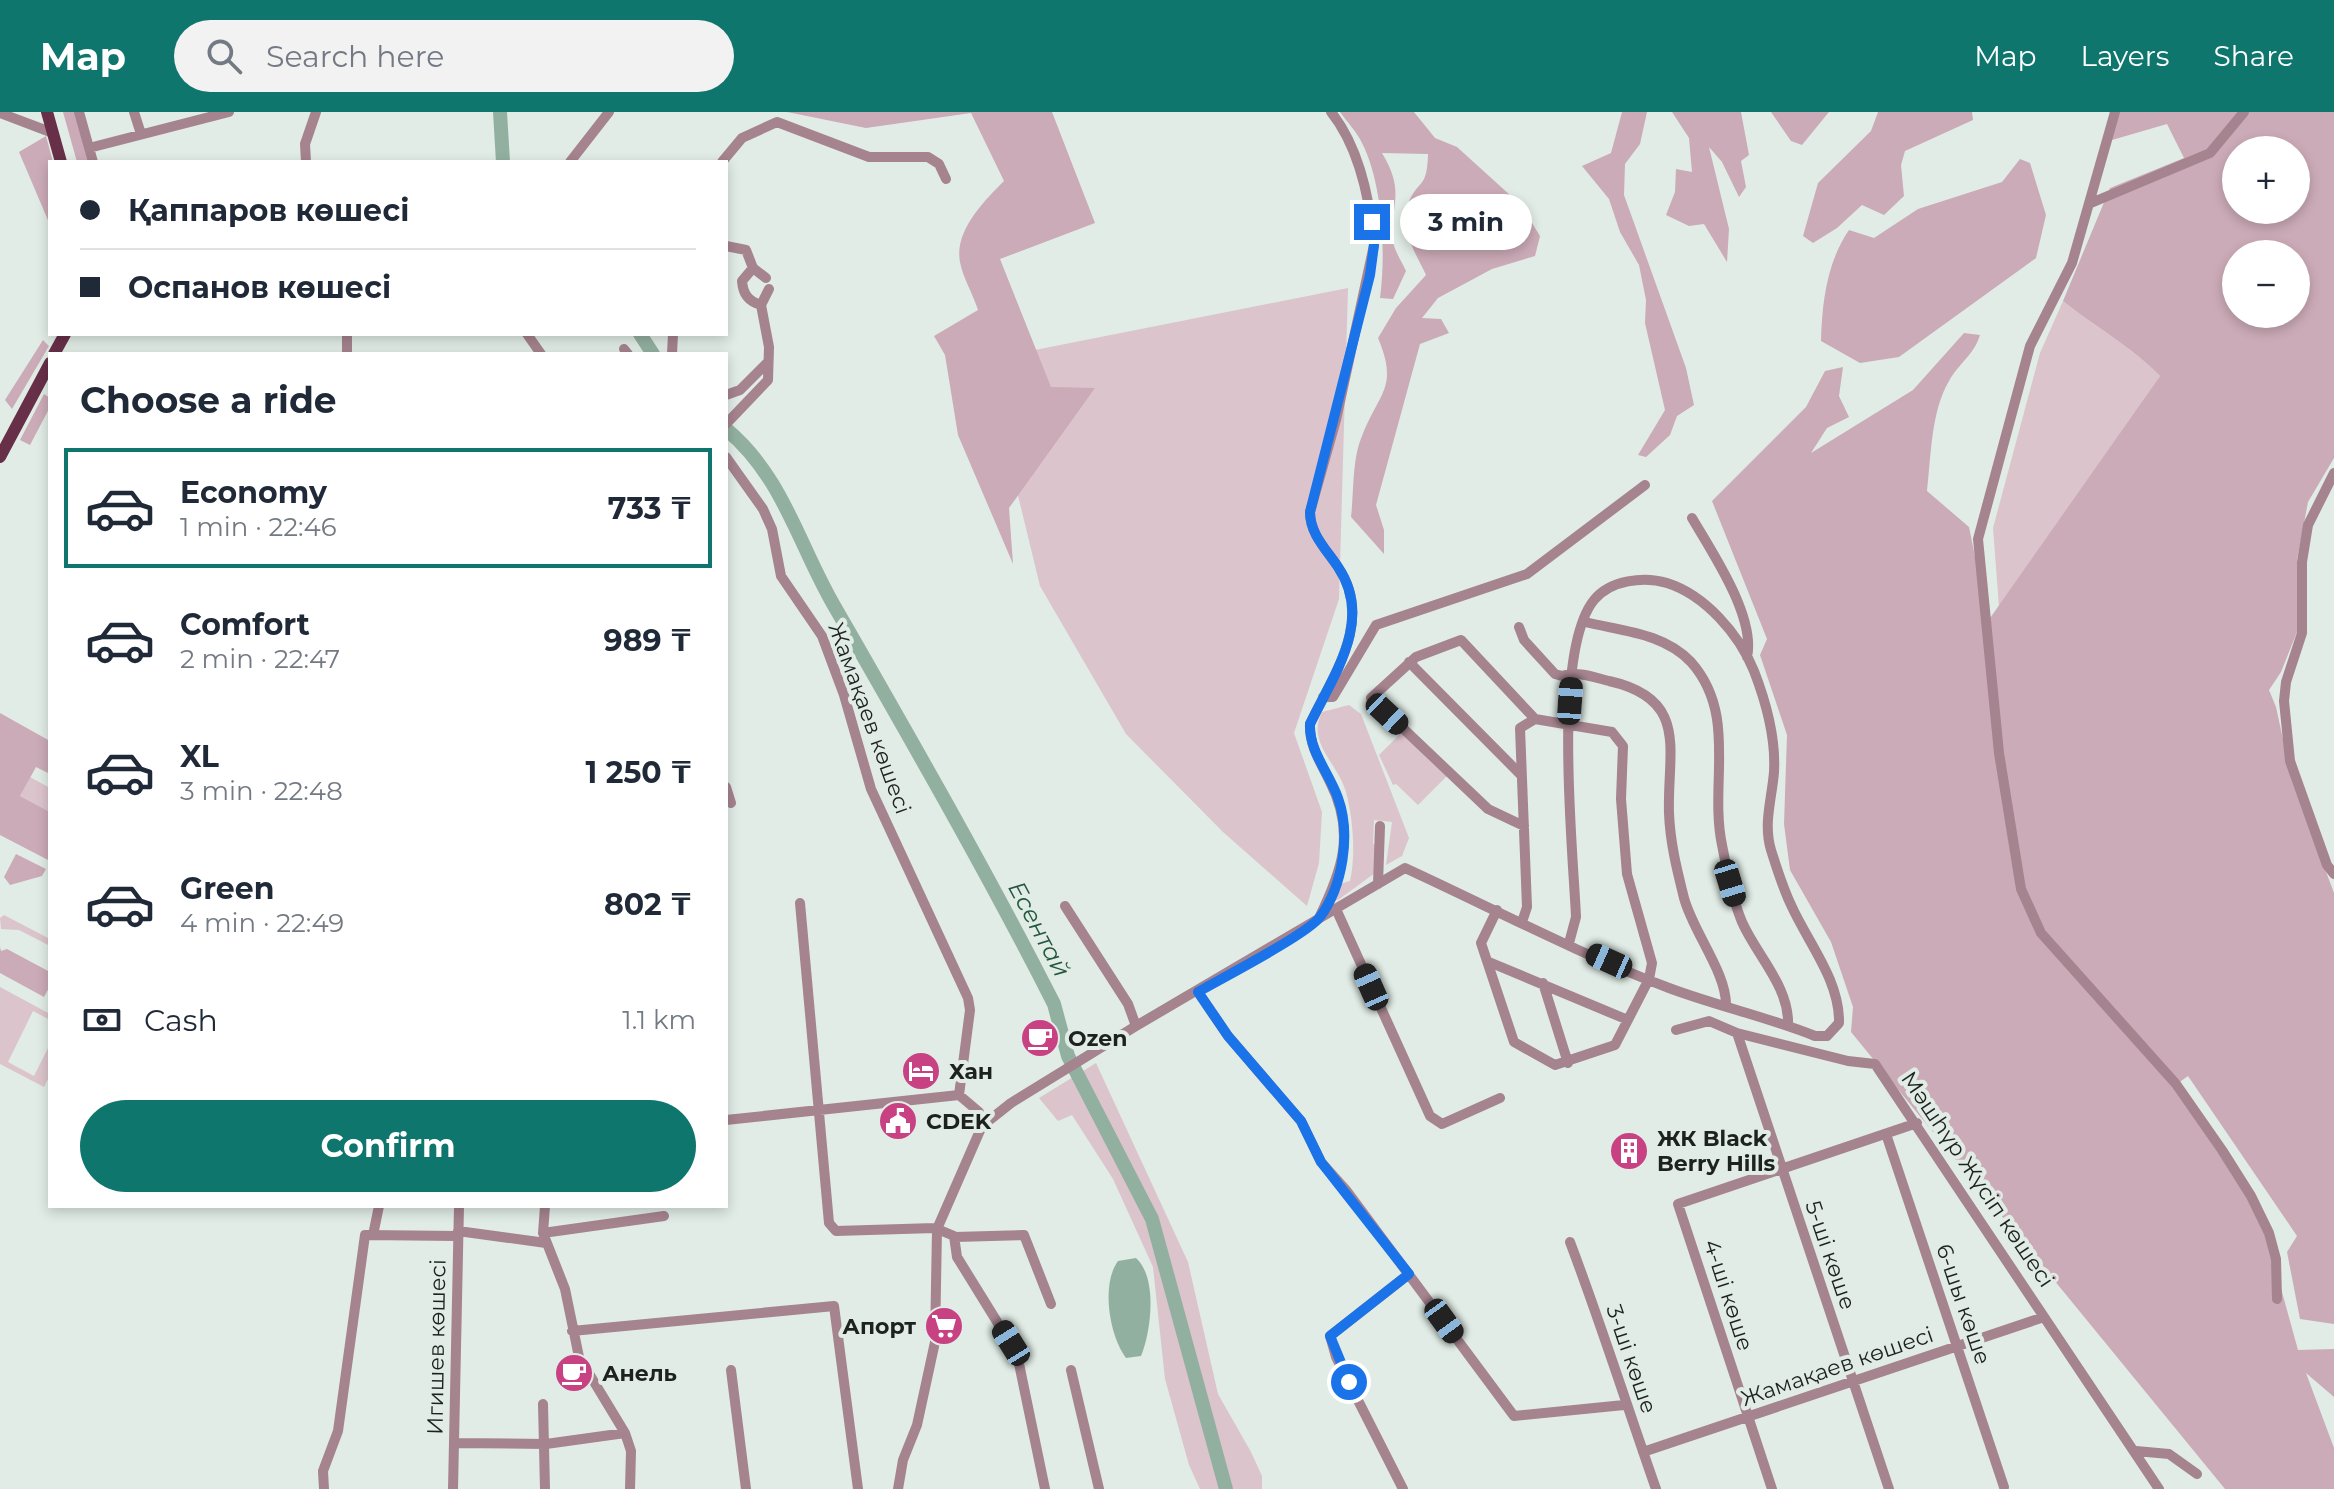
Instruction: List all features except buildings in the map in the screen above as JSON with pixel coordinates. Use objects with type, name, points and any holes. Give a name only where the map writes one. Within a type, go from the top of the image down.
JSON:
[{"type":"main road","points":[[47,112],[60,160]]},
{"type":"main road","points":[[0,457],[48,367]]},
{"type":"street","points":[[79,112],[92,160]]},
{"type":"street","points":[[134,112],[141,134]]},
{"type":"street","points":[[89,148],[229,112]]},
{"type":"street","points":[[306,160],[305,144],[316,112]]},
{"type":"street","points":[[572,160],[609,112]]},
{"type":"street","points":[[1319,918],[1341,873],[1344,835],[1339,799],[1309,739],[1310,724],[1352,636],[1354,609],[1347,581],[1310,526],[1310,512],[1336,420],[1374,245],[1372,222],[1351,144],[1331,112]]},
{"type":"street","points":[[2115,112],[2072,263],[2030,346],[1978,539],[1999,753],[2019,874],[2028,907],[2041,933],[2176,1084],[2251,1196],[2276,1259],[2277,1299]]},
{"type":"street","points":[[2091,203],[2210,153],[2244,112]]},
{"type":"street","points":[[0,113],[53,133]]},
{"type":"street","points":[[724,160],[742,138],[776,117],[869,157],[928,157],[939,164],[946,179]]},
{"type":"street","points":[[728,246],[746,250],[753,268],[767,284],[761,305],[769,347],[768,380],[729,421]]},
{"type":"street","points":[[753,268],[742,281],[743,290],[747,297],[761,305]]},
{"type":"street","points":[[728,394],[740,390],[767,363]]},
{"type":"street","name":"Жамақаев көшесі","points":[[728,460],[763,509],[772,529],[781,576],[822,636],[844,695],[871,789],[968,998],[970,1010],[959,1095]]},
{"type":"street","points":[[2334,473],[2308,525],[2302,562],[2302,633],[2286,682],[2284,701],[2290,761],[2327,865],[2334,874]]},
{"type":"street","points":[[1323,697],[1333,697],[1376,625],[1527,574],[1645,485]]},
{"type":"street","points":[[1692,518],[1738,606],[1749,645],[1747,657]]},
{"type":"street","points":[[898,1489],[903,1460],[917,1425],[935,1342],[937,1229],[982,1126],[1011,1103],[1136,1026],[1405,868],[1522,922],[1649,979],[1801,1030],[1827,1036],[1839,1023],[1840,1003],[1791,907],[1770,847],[1767,832],[1773,746],[1765,704],[1747,657],[1734,636],[1708,607],[1681,588],[1657,580],[1630,580],[1612,587],[1592,602],[1572,672],[1568,725],[1576,917],[1569,943]]},
{"type":"street","points":[[1585,622],[1655,638],[1671,645],[1692,663],[1711,694],[1722,747],[1717,816],[1727,871],[1741,919],[1782,993],[1789,1011],[1788,1026]]},
{"type":"street","points":[[1519,627],[1524,640],[1555,674],[1562,676],[1572,672],[1639,690],[1661,709],[1672,739],[1669,809],[1675,860],[1686,905],[1724,986],[1726,1006]]},
{"type":"street","points":[[1497,910],[1481,943],[1514,1042],[1555,1065],[1615,1045],[1649,979],[1652,955],[1627,874],[1622,838],[1623,746],[1612,732],[1535,719],[1461,640],[1409,662],[1371,698],[1488,809],[1524,826]]},
{"type":"street","points":[[1409,662],[1521,775]]},
{"type":"street","points":[[1519,703],[1527,907],[1522,922]]},
{"type":"street","points":[[1520,728],[1535,719]]},
{"type":"street","points":[[728,793],[731,803]]},
{"type":"street","points":[[1378,884],[1380,826]]},
{"type":"street","points":[[800,903],[832,1229],[937,1229],[954,1237],[1026,1236],[1051,1304]]},
{"type":"street","points":[[1065,906],[1128,1004],[1136,1026]]},
{"type":"street","points":[[1336,909],[1430,1116],[1442,1124],[1500,1098]]},
{"type":"street","points":[[1489,962],[1628,1020]]},
{"type":"street","points":[[1543,983],[1568,1063]]},
{"type":"street","points":[[1198,992],[1228,1036],[1301,1121],[1321,1162],[1514,1416],[1624,1405]]},
{"type":"street","name":"Мәшhүр Жүсіп көшесі","points":[[1676,1030],[1709,1021],[1737,1033],[1848,1061],[1875,1064],[2159,1489]]},
{"type":"street","name":"5-ші көше","points":[[1737,1033],[1889,1489]]},
{"type":"street","points":[[728,1120],[959,1095],[979,1112],[982,1126]]},
{"type":"street","points":[[1781,1169],[1917,1123]]},
{"type":"street","name":"6-шы көше","points":[[1886,1134],[2004,1487]]},
{"type":"street","name":"4-ші көше","points":[[1772,1489],[1678,1204],[1781,1169]]},
{"type":"street","points":[[373,1235],[379,1208]]},
{"type":"street","name":"Игишев көшесі","points":[[453,1489],[459,1208]]},
{"type":"street","points":[[545,1208],[544,1238],[565,1289],[572,1331],[588,1376],[625,1433],[631,1451],[630,1489]]},
{"type":"street","points":[[324,1489],[323,1471],[338,1431],[365,1235],[458,1234],[544,1238],[664,1216]]},
{"type":"street","points":[[954,1237],[957,1257],[1017,1354],[1045,1489]]},
{"type":"street","name":"3-ші көше","points":[[1570,1242],[1615,1363],[1624,1405],[1656,1489]]},
{"type":"street","points":[[1403,1489],[1336,1357],[1330,1336],[1409,1274]]},
{"type":"street","points":[[572,1331],[834,1306],[858,1489]]},
{"type":"street","name":"Жамақаев көшесі","points":[[1643,1452],[2044,1317]]},
{"type":"street","points":[[731,1370],[746,1489]]},
{"type":"street","points":[[1071,1370],[1099,1489]]},
{"type":"street","points":[[543,1404],[545,1489]]},
{"type":"street","points":[[454,1443],[546,1444],[625,1433]]},
{"type":"street","points":[[2136,1451],[2169,1454],[2197,1474]]},
{"type":"shaded area","points":[[63,112],[75,112],[87,160],[76,160]]},
{"type":"shaded area","points":[[787,112],[1052,112],[1095,223],[1000,259],[1051,387],[1095,388],[1009,508],[1013,564],[958,435],[945,355],[934,336],[978,310],[963,274],[959,250],[972,217],[1004,181],[971,113],[866,128]]},
{"type":"shaded area","points":[[1340,112],[1414,112],[1435,138],[1457,147],[1521,205],[1540,236],[1535,256],[1492,269],[1438,298],[1422,318],[1441,319],[1449,333],[1420,344],[1376,505],[1384,530],[1384,554],[1351,517],[1355,465],[1362,436],[1387,379],[1378,338],[1396,308],[1426,275],[1405,222],[1408,204],[1426,174],[1428,154],[1382,153],[1395,188],[1394,245],[1406,271],[1393,299],[1380,298],[1383,261],[1375,178],[1360,139]]},
{"type":"shaded area","points":[[1622,112],[1647,112],[1640,144],[1625,164],[1624,195],[1686,368],[1694,405],[1677,416],[1670,435],[1646,457],[1638,455],[1665,410],[1645,323],[1646,300],[1639,265],[1620,232],[1609,199],[1582,166],[1611,153]]},
{"type":"shaded area","points":[[1672,112],[1741,112],[1749,155],[1741,161],[1746,187],[1739,197],[1722,162],[1709,147],[1729,229],[1727,262],[1704,224],[1689,226],[1666,215],[1675,192],[1676,169],[1692,172],[1689,138]]},
{"type":"shaded area","points":[[1771,112],[1829,112],[1802,145],[1791,141]]},
{"type":"shaded area","points":[[1878,112],[1972,112],[1973,120],[1905,151],[1901,165],[1904,196],[1884,215],[1862,205],[1837,228],[1813,243],[1803,236],[1818,183],[1871,131]]},
{"type":"shaded area","points":[[2114,112],[2334,112],[2334,458],[2308,502],[2297,560],[2297,632],[2281,672],[2269,690],[2276,707],[2292,781],[2334,893],[2334,1324],[2300,1319],[2287,1252],[2297,1236],[2188,1076],[2174,1086],[2261,1216],[2298,1350],[2334,1349],[2334,1397],[2306,1373],[2334,1448],[2334,1489],[2225,1489],[1851,1032],[1853,1007],[1831,942],[1790,870],[1784,824],[1787,735],[1760,655],[1767,639],[1712,501],[1806,407],[1825,371],[1843,367],[1839,396],[1849,417],[1827,428],[1811,453],[1913,390],[1964,333],[1980,335],[1943,393],[1933,434],[1927,491],[1969,527],[1988,621],[2160,376],[2137,355],[2063,301],[2110,188],[2184,158],[2167,124],[2112,140]]},
{"type":"shaded area","points":[[46,136],[52,160],[48,160],[48,220],[19,152]]},
{"type":"shaded area","points":[[2020,159],[2030,163],[2046,215],[2036,258],[1899,357],[1860,363],[1821,341],[1827,283],[1835,255],[1849,230],[1874,238],[1918,209],[2002,182]]},
{"type":"shaded area","points":[[1348,288],[1339,599],[1294,733],[1322,812],[1319,863],[1307,906],[1223,832],[1126,734],[1040,586],[985,360]]},
{"type":"shaded area","points":[[2063,301],[2137,355],[2160,376],[1999,607],[1993,528],[2040,353]]},
{"type":"shaded area","points":[[43,340],[49,346],[12,409],[5,400]]},
{"type":"shaded area","points":[[44,394],[48,397],[48,411],[30,445],[20,440]]},
{"type":"shaded area","points":[[1349,705],[1361,714],[1409,838],[1402,856],[1386,865],[1392,822],[1374,820],[1373,844],[1377,845],[1375,873],[1338,900],[1333,900],[1340,884],[1350,881],[1352,825],[1346,792],[1320,743],[1318,723],[1322,712]]},
{"type":"shaded area","points":[[0,713],[48,740],[48,773],[36,767],[20,796],[48,811],[48,860],[0,835]]},
{"type":"shaded area","points":[[1404,730],[1450,773],[1418,805],[1396,784],[1393,785],[1379,755]]},
{"type":"shaded area","points":[[30,777],[48,787],[48,811],[20,796]]},
{"type":"shaded area","points":[[16,854],[46,869],[42,876],[10,885],[4,877]]},
{"type":"shaded area","points":[[4,915],[48,938],[48,945],[19,930],[1,929],[0,918]]},
{"type":"shaded area","points":[[0,947],[1,951],[7,949],[48,971],[48,990],[44,997],[0,973]]},
{"type":"shaded area","points":[[0,987],[48,1013],[48,1019],[33,1011],[8,1062],[34,1076],[48,1048],[48,1079],[44,1087],[0,1064]]},
{"type":"shaded area","points":[[1096,1063],[1188,1262],[1218,1394],[1251,1452],[1262,1476],[1262,1489],[1200,1489],[1189,1465],[1165,1379],[1153,1267],[1113,1179],[1072,1115],[1058,1121],[1039,1098]]},
{"type":"shaded area","points":[[1136,1258],[1143,1267],[1150,1291],[1150,1320],[1141,1356],[1126,1358],[1115,1336],[1109,1310],[1110,1283],[1118,1261]]},
{"type":"waterway","name":"Есентай","points":[[500,112],[503,160]]},
{"type":"waterway","name":"Есентай","points":[[641,336],[652,352]]},
{"type":"waterway","name":"Есентай","points":[[728,431],[746,448],[777,491],[823,585],[975,855],[1054,1004],[1068,1056],[1152,1219],[1226,1489]]},
{"type":"place","name":"Ozen","points":[[1040,1038]]},
{"type":"place","name":"Хан","points":[[921,1071]]},
{"type":"place","name":"CDEK","points":[[898,1121]]},
{"type":"place","name":"ЖК Black Berry Hills","points":[[1629,1151]]},
{"type":"place","name":"Апорт","points":[[944,1326]]},
{"type":"place","name":"Анель","points":[[574,1373]]},
{"type":"route","points":[[1349,1382],[1331,1345],[1330,1336],[1409,1274],[1316,1155],[1301,1121],[1228,1036],[1198,992],[1319,918],[1341,873],[1344,835],[1339,799],[1309,739],[1310,724],[1352,636],[1354,609],[1347,581],[1310,526],[1310,512],[1336,420],[1348,351],[1370,275],[1374,245],[1372,222]]}]
